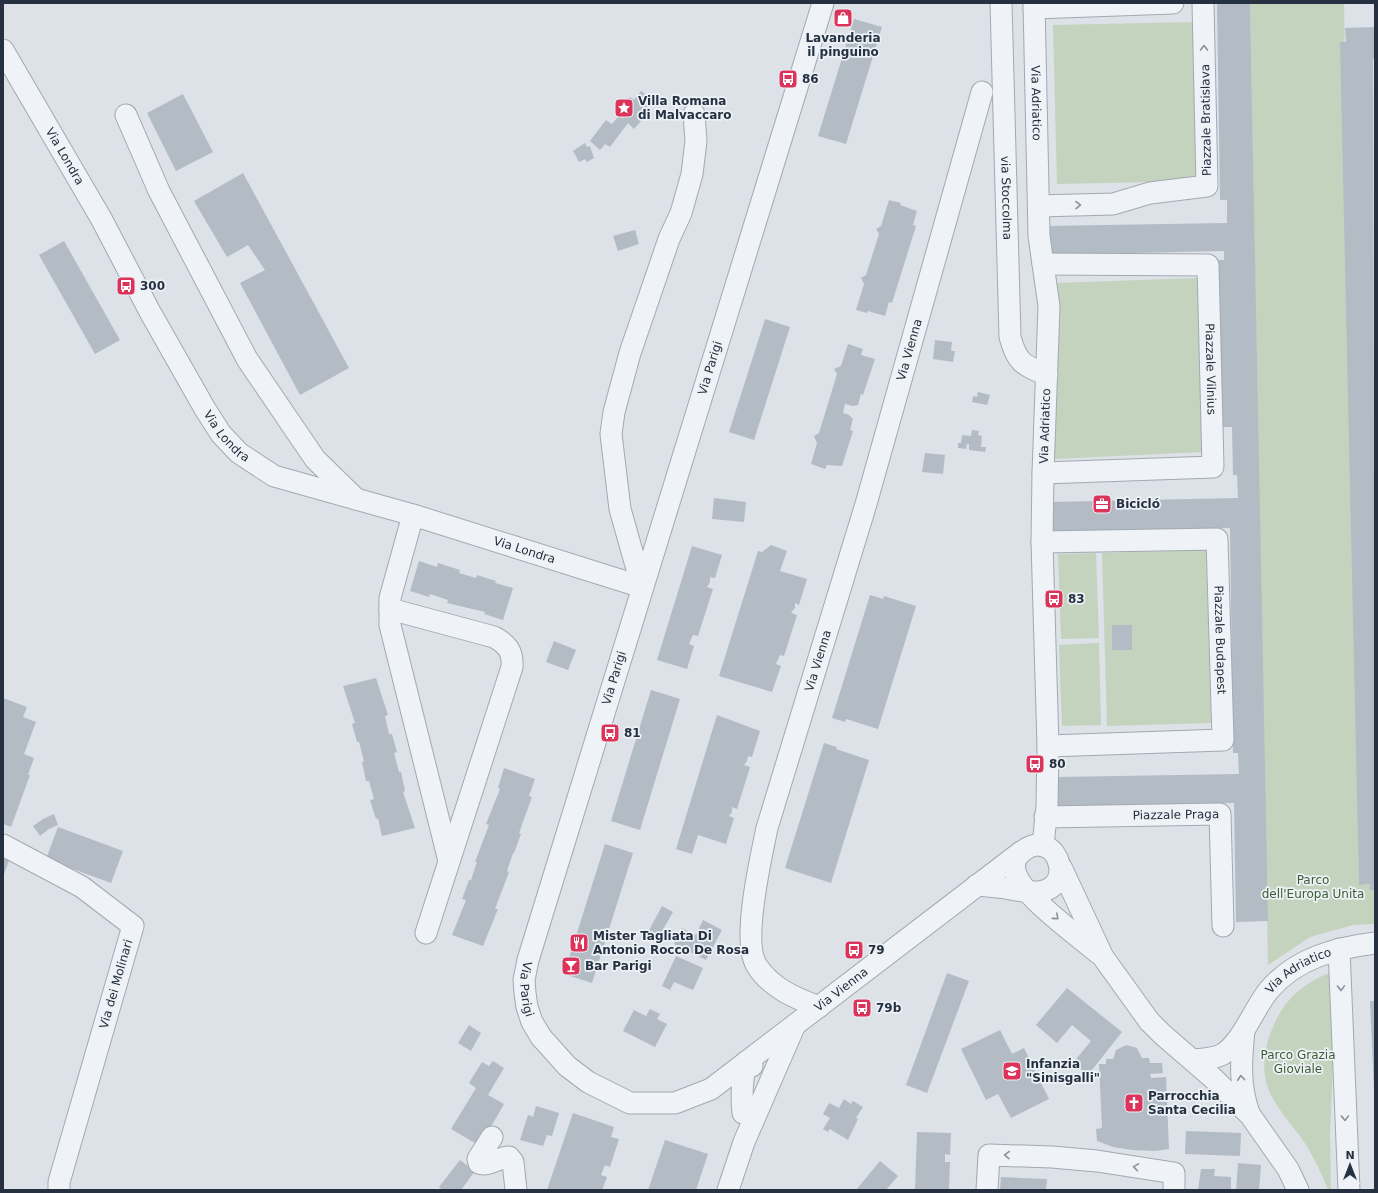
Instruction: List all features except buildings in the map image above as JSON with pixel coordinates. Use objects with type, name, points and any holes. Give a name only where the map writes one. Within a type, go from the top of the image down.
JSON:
[{"type":"street","name":"Via Parigi","points":[[819,1007],[711,1089],[675,1102],[630,1102],[588,1082],[568,1066],[541,1037],[527,1007],[524,980],[528,960],[642,587],[823,3]]},
{"type":"street","name":"via Stoccolma","points":[[1001,3],[1010,337],[1014,353],[1024,365],[1047,375]]},
{"type":"street","points":[[1034,5],[1173,3]]},
{"type":"street","name":"Piazzale Bratislava","points":[[1039,206],[1113,204],[1150,193],[1207,186],[1203,3]]},
{"type":"street","name":"Via Adriatico","points":[[1034,5],[1039,236],[1049,306],[1042,542],[1048,746],[1047,806],[1043,846],[1056,853],[1061,867],[1103,957],[1150,1021],[1163,1035],[1194,1060],[1250,1115],[1288,1169],[1298,1190]]},
{"type":"street","name":"Via Londra","points":[[3,50],[102,220],[150,312],[221,434],[239,453],[274,476],[358,501],[413,515],[642,587]]},
{"type":"street","name":"Via Vienna","points":[[982,92],[866,504],[767,828],[756,878],[751,947],[756,965],[769,982],[778,988],[819,1007],[977,884],[1021,852]]},
{"type":"street","points":[[642,587],[620,509],[611,434],[614,412],[630,353],[669,239],[681,213],[692,174],[696,141],[694,114]]},
{"type":"street","points":[[126,115],[159,190],[248,359],[315,459],[358,501]]},
{"type":"street","name":"Piazzale Vilnius","points":[[1043,264],[1208,265],[1213,468],[1043,473]]},
{"type":"street","points":[[413,515],[394,582],[390,609],[390,625],[449,861]]},
{"type":"street","name":"Piazzale Budapest","points":[[1042,542],[1217,539],[1223,740],[1048,746]]},
{"type":"street","points":[[390,609],[494,637],[506,643],[513,658],[512,667],[426,933]]},
{"type":"street","name":"Piazzale Praga","points":[[1045,817],[1220,814],[1223,926]]},
{"type":"street","name":"Via dei Molinari","points":[[3,845],[82,887],[133,926],[59,1182],[59,1190]]},
{"type":"street","points":[[1021,852],[1032,846],[1043,846]]},
{"type":"street","name":"Via Adriatico","points":[[1021,852],[1017,858],[1014,870],[1020,884],[1026,892],[1103,957]]},
{"type":"street","points":[[977,884],[1026,892],[1043,892],[1056,882],[1061,867]]},
{"type":"street","name":"Via Adriatico","points":[[1194,1060],[1223,1054],[1244,1031],[1256,1007],[1270,989],[1291,970],[1317,956],[1339,949],[1375,943]]},
{"type":"street","points":[[1339,949],[1348,1190]]},
{"type":"street","points":[[728,1190],[744,1142],[752,1109],[794,1026]]},
{"type":"street","name":"Via Adriatico","points":[[1244,1031],[1240,1072],[1243,1096],[1250,1115]]},
{"type":"street","points":[[746,1062],[758,1069],[763,1077],[764,1089],[752,1109]]},
{"type":"street","points":[[696,1094],[714,1094],[728,1098],[736,1103],[752,1109]]},
{"type":"street","points":[[492,1137],[478,1159],[479,1162],[482,1164],[490,1163],[509,1157],[513,1162],[516,1190]]},
{"type":"street","points":[[987,1190],[989,1155],[1052,1157],[1097,1161],[1174,1173],[1174,1190]]},
{"type":"green space","name":"Parco dell'Europa Unita","points":[[1250,3],[1344,3],[1359,885],[1370,884],[1370,890],[1375,890],[1375,924],[1353,925],[1310,937],[1268,965]]},
{"type":"green space","points":[[1194,22],[1198,181],[1057,184],[1053,25]]},
{"type":"green space","points":[[1197,278],[1203,452],[1054,459],[1055,283]]},
{"type":"green space","points":[[1206,550],[1211,723],[1107,726],[1102,553]]},
{"type":"green space","points":[[1096,553],[1099,638],[1061,639],[1058,554]]},
{"type":"green space","points":[[1099,643],[1101,725],[1062,726],[1059,645]]},
{"type":"green space","name":"Parco Grazia Gioviale","points":[[1337,971],[1330,1135],[1331,1190],[1328,1190],[1310,1151],[1272,1097],[1267,1086],[1264,1064],[1265,1053],[1271,1031],[1286,1004],[1305,986],[1329,973]]},
{"type":"place","name":"Lavanderia il pinguino","points":[[843,18]]},
{"type":"place","name":"86","points":[[788,79]]},
{"type":"place","name":"Villa Romana di Malvaccaro","points":[[624,108]]},
{"type":"place","name":"300","points":[[126,286]]},
{"type":"place","name":"Bicicló","points":[[1102,504]]},
{"type":"place","name":"83","points":[[1054,599]]},
{"type":"place","name":"81","points":[[610,733]]},
{"type":"place","name":"80","points":[[1035,764]]},
{"type":"place","name":"Mister Tagliata Di Antonio Rocco De Rosa","points":[[579,943]]},
{"type":"place","name":"79","points":[[854,950]]},
{"type":"place","name":"Bar Parigi","points":[[571,966]]},
{"type":"place","name":"79b","points":[[862,1008]]},
{"type":"place","name":"Infanzia \"Sinisgalli\"","points":[[1012,1071]]},
{"type":"place","name":"Parrocchia Santa Cecilia","points":[[1134,1103]]}]
